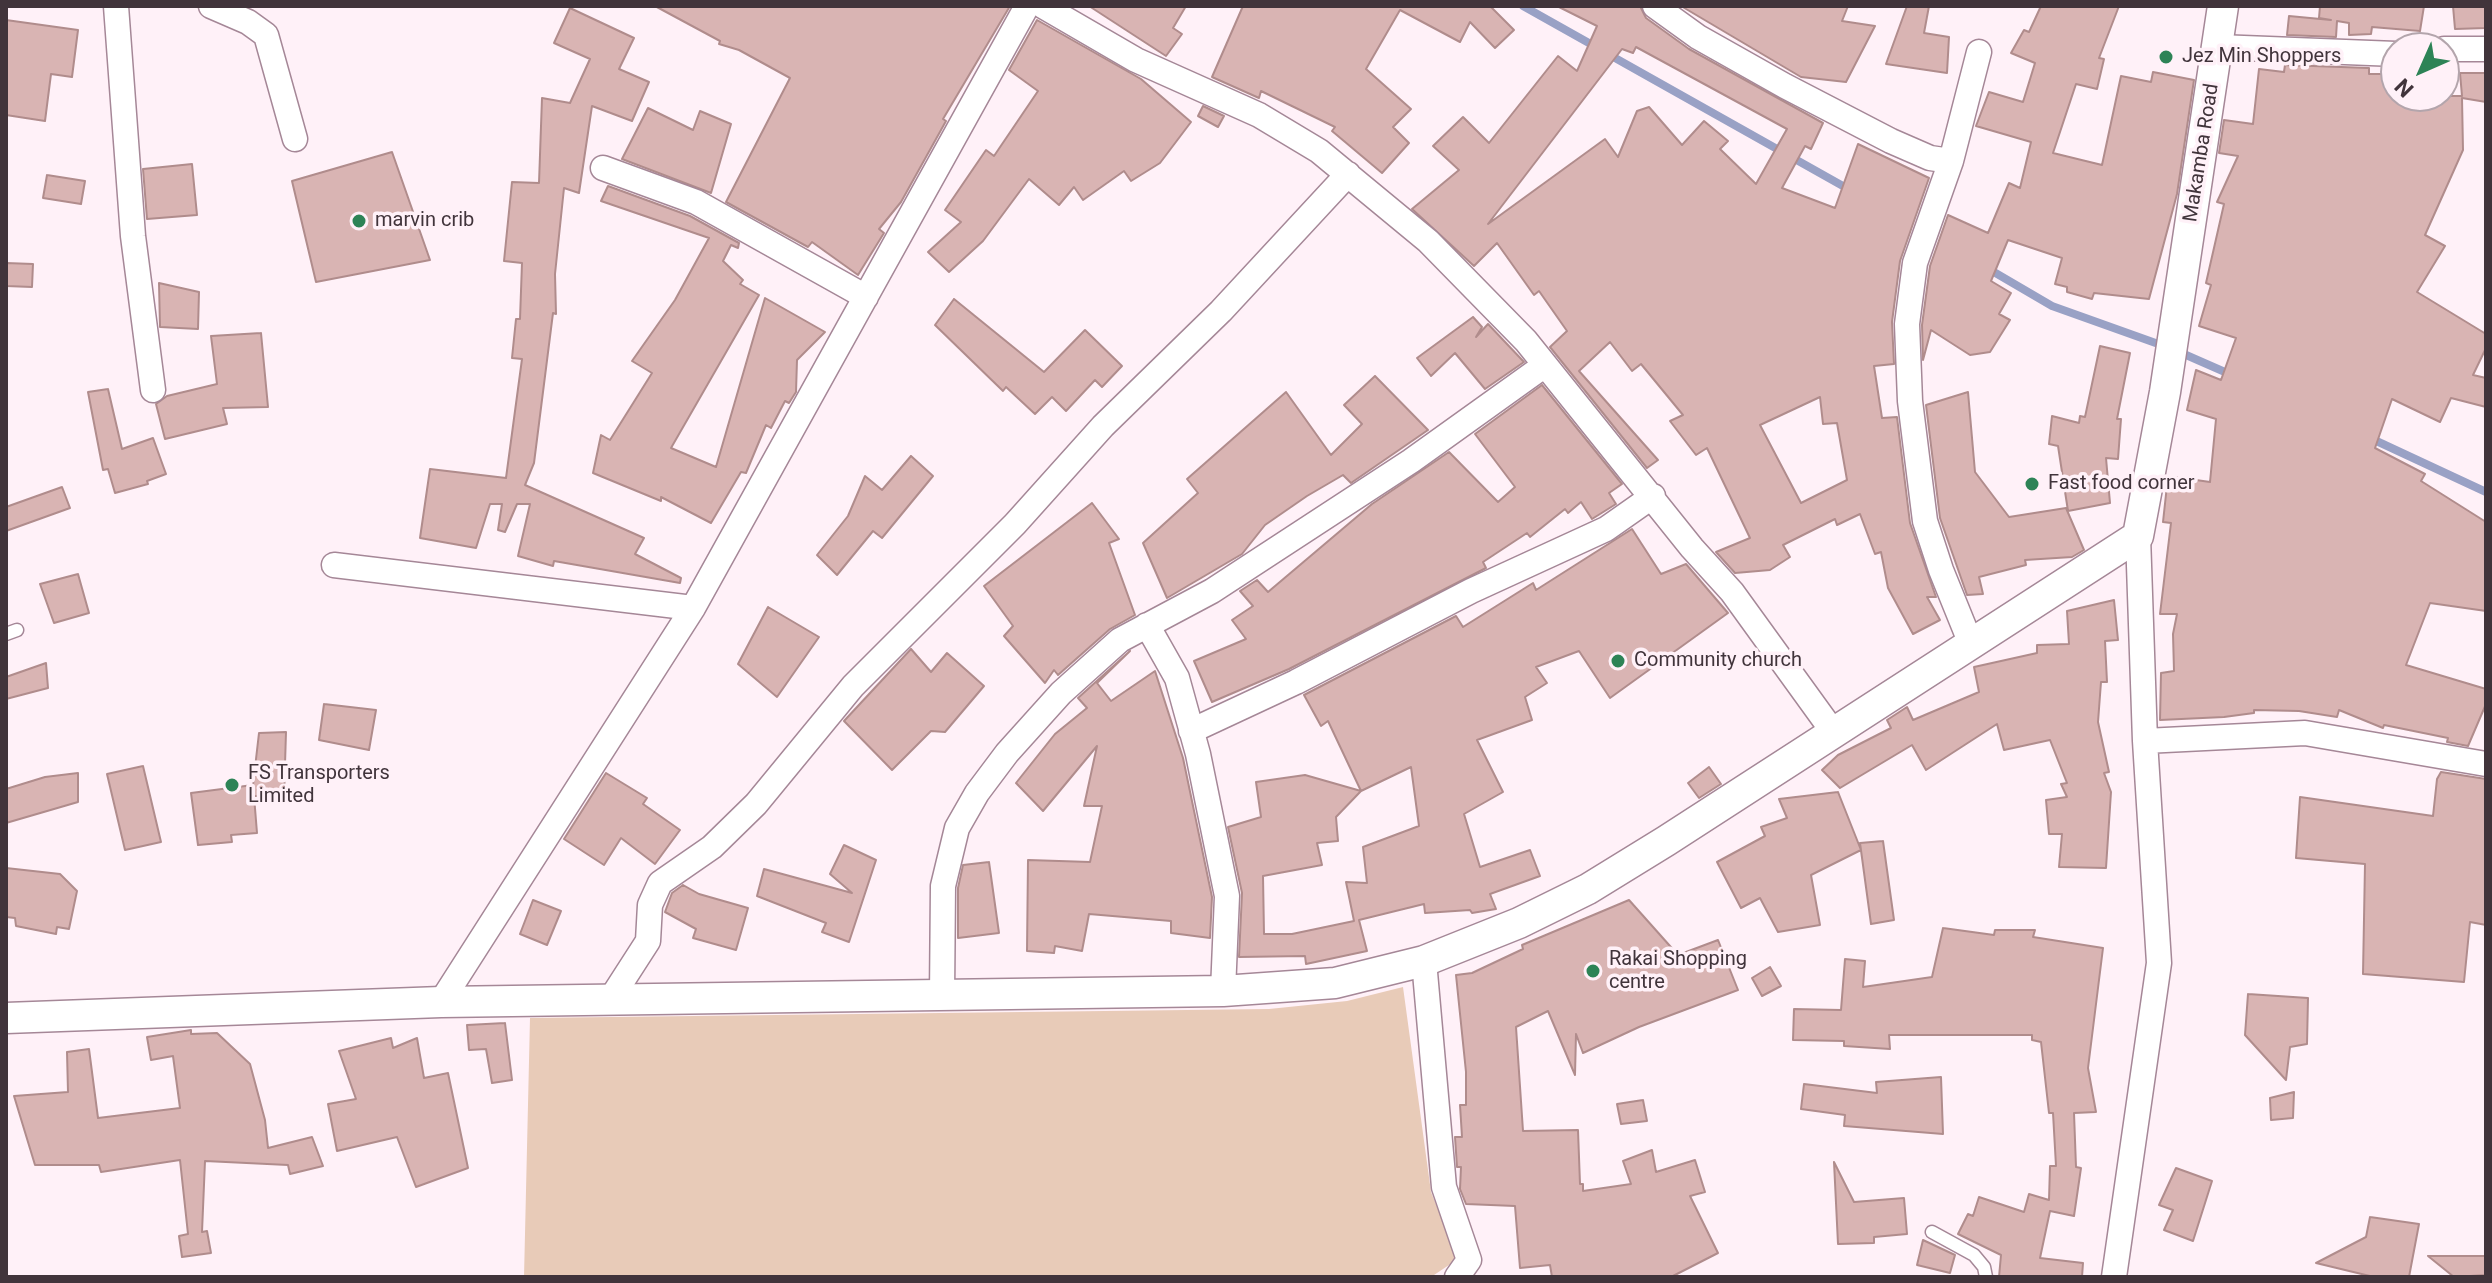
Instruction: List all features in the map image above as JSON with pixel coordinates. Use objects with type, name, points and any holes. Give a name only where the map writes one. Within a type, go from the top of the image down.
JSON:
[{"type":"street","points":[[116,6],[133,236],[153,390]]},
{"type":"street","points":[[211,6],[248,22],[266,35],[295,139]]},
{"type":"street","points":[[441,1002],[693,608],[1027,6]]},
{"type":"street","points":[[1043,6],[1136,60],[1259,115],[1319,151],[1428,241],[1526,341],[1762,630],[1834,733]]},
{"type":"street","points":[[1655,6],[1698,37],[1785,86],[1891,141],[1930,158],[1951,161]]},
{"type":"street","name":"Makamba Road","points":[[2138,536],[2179,300],[2223,6]]},
{"type":"street","points":[[2218,47],[2380,53]]},
{"type":"street","points":[[2460,49],[2486,49]]},
{"type":"street","points":[[1971,644],[1925,521],[1910,401],[1907,324],[1915,263],[1951,161],[1979,52]]},
{"type":"street","points":[[603,168],[696,202],[866,297]]},
{"type":"street","points":[[610,1000],[648,941],[650,905],[660,883],[712,847],[756,804],[853,686],[1015,524],[1103,426],[1231,301],[1348,174]]},
{"type":"street","points":[[942,996],[943,886],[957,828],[977,793],[1007,753],[1087,668],[1120,640],[1212,591],[1411,461],[1545,365]]},
{"type":"street","points":[[1191,731],[1307,677],[1471,591],[1606,529],[1653,496]]},
{"type":"street","points":[[6,1018],[441,1002],[1223,991],[1335,983],[1424,961],[1519,923],[1588,889],[2138,536]]},
{"type":"street","points":[[2114,1277],[2159,963],[2145,741],[2138,536]]},
{"type":"street","points":[[334,565],[693,608]]},
{"type":"street","points":[[1147,625],[1177,678],[1227,896],[1223,991]]},
{"type":"street","points":[[2145,741],[2305,733],[2486,764]]},
{"type":"street","points":[[1424,961],[1444,1187],[1469,1271]]},
{"type":"lane","points":[[1932,1232],[1974,1255],[1984,1267],[1986,1277]]},
{"type":"shaded area","points":[[1403,987],[1431,1192],[1458,1259],[1431,1277],[524,1277],[530,1018],[1269,1009],[1347,1001]]},
{"type":"building","points":[[655,6],[1010,6],[943,119],[946,121],[901,202],[879,229],[884,233],[858,275],[812,242],[808,247],[726,202],[790,78],[739,50],[719,44],[720,41]]},
{"type":"building","points":[[1089,6],[1186,6],[1173,28],[1182,34],[1166,56]]},
{"type":"building","points":[[1243,6],[1490,6],[1514,30],[1495,48],[1470,22],[1460,42],[1400,10],[1366,69],[1411,109],[1393,127],[1409,143],[1382,173],[1332,131],[1335,127],[1261,91],[1259,98],[1212,77]]},
{"type":"building","points":[[1557,6],[1640,6],[1646,18],[1689,49],[1823,123],[1811,149],[1805,146],[1782,188],[1835,208],[1858,144],[1929,178],[1900,261],[1892,322],[1894,364],[1874,366],[1882,418],[1897,417],[1910,523],[1936,597],[1927,597],[1940,620],[1913,634],[1888,588],[1881,552],[1875,554],[1860,514],[1837,525],[1835,519],[1783,545],[1790,557],[1770,570],[1735,573],[1716,552],[1750,538],[1707,448],[1696,455],[1670,421],[1683,415],[1641,364],[1632,371],[1610,342],[1579,371],[1658,460],[1647,468],[1550,347],[1567,331],[1539,291],[1534,295],[1497,243],[1474,266],[1412,209],[1459,170],[1433,146],[1463,117],[1489,143],[1558,56],[1577,71],[1597,26]],"holes":[[[1636,47],[1787,129],[1756,184],[1720,149],[1728,141],[1704,121],[1682,145],[1649,107],[1637,111],[1618,157],[1605,139],[1488,224],[1622,49],[1633,53]],[[1820,397],[1823,424],[1837,423],[1847,480],[1801,503],[1760,425]]]},
{"type":"building","points":[[1681,6],[1848,6],[1842,21],[1875,26],[1846,82],[1801,77]]},
{"type":"building","points":[[1907,6],[1929,6],[1924,33],[1949,37],[1947,73],[1886,64]]},
{"type":"building","points":[[2041,6],[2119,6],[2099,58],[2104,59],[2097,89],[2076,84],[2053,153],[2102,165],[2121,76],[2151,82],[2153,72],[2194,80],[2177,194],[2149,299],[2094,293],[2092,299],[2067,292],[2067,287],[2055,284],[2062,258],[2008,240],[1991,281],[2011,293],[1999,314],[2010,320],[1990,352],[1970,355],[1931,330],[1923,360],[1922,325],[1930,266],[1948,215],[1988,233],[2009,183],[2020,188],[2031,142],[1976,126],[1989,92],[2023,102],[2035,63],[2011,53],[2024,30],[2029,32]]},
{"type":"building","points":[[2320,6],[2424,6],[2420,31],[2372,27],[2371,34],[2349,35],[2349,23],[2337,21],[2336,37],[2287,35],[2289,16],[2331,20],[2319,18]]},
{"type":"building","points":[[2453,6],[2486,6],[2486,28],[2455,29]]},
{"type":"building","points":[[570,8],[634,38],[619,69],[649,82],[632,121],[592,106],[579,193],[564,188],[555,274],[556,314],[553,313],[534,463],[525,485],[644,538],[635,554],[681,578],[680,583],[554,561],[553,566],[518,556],[530,504],[517,504],[505,532],[498,530],[502,504],[490,504],[476,548],[420,538],[430,469],[506,478],[522,359],[512,358],[516,319],[520,319],[522,263],[504,261],[512,182],[539,183],[542,98],[570,103],[590,59],[554,43]]},
{"type":"building","points":[[6,20],[78,30],[72,77],[51,74],[45,121],[6,115]]},
{"type":"building","points":[[1037,20],[1141,79],[1191,122],[1160,163],[1131,181],[1124,171],[1083,200],[1074,187],[1059,205],[1029,179],[983,241],[949,272],[928,252],[961,222],[945,210],[986,150],[994,156],[1038,91],[1009,70]]},
{"type":"building","points":[[2285,65],[2369,68],[2369,74],[2380,74],[2380,112],[2460,112],[2460,73],[2486,73],[2486,102],[2462,98],[2463,150],[2425,235],[2445,246],[2417,292],[2486,334],[2486,348],[2473,375],[2486,378],[2486,407],[2451,398],[2440,422],[2392,399],[2375,448],[2425,474],[2421,481],[2486,522],[2486,611],[2430,603],[2406,665],[2486,689],[2486,704],[2468,746],[2447,742],[2448,738],[2384,725],[2383,728],[2339,710],[2337,717],[2299,711],[2254,710],[2254,713],[2224,717],[2160,720],[2161,673],[2174,671],[2173,634],[2177,614],[2160,614],[2171,523],[2163,522],[2168,476],[2210,482],[2216,419],[2187,410],[2196,370],[2221,380],[2236,338],[2199,326],[2211,285],[2206,283],[2224,204],[2217,202],[2238,156],[2219,153],[2224,120],[2253,124],[2259,69],[2284,72]]},
{"type":"building","points":[[1203,106],[1224,116],[1218,127],[1198,116]]},
{"type":"building","points":[[648,108],[693,130],[700,111],[731,124],[711,193],[622,159]]},
{"type":"building","name":"marvin crib","points":[[392,152],[430,260],[316,282],[292,181]]},
{"type":"building","points":[[192,164],[197,215],[147,219],[143,169]]},
{"type":"building","points":[[47,175],[85,181],[81,204],[43,198]]},
{"type":"building","points":[[608,186],[690,216],[739,243],[738,248],[731,245],[723,261],[743,280],[740,284],[759,295],[671,448],[716,467],[765,298],[825,332],[797,360],[796,392],[789,403],[785,401],[771,428],[766,425],[746,473],[741,472],[711,523],[661,497],[661,501],[593,473],[601,435],[610,440],[652,373],[632,361],[675,300],[709,238],[601,201]]},
{"type":"building","points":[[6,263],[33,264],[32,287],[6,286]]},
{"type":"building","points":[[159,283],[199,292],[198,329],[160,327]]},
{"type":"building","points":[[954,299],[1044,372],[1085,330],[1122,366],[1102,387],[1095,380],[1066,411],[1052,397],[1035,414],[1006,387],[1003,391],[935,325]]},
{"type":"building","points":[[1473,317],[1482,327],[1476,337],[1488,324],[1524,362],[1485,389],[1455,353],[1431,376],[1417,358]]},
{"type":"building","points":[[261,333],[268,407],[223,408],[227,424],[165,439],[156,404],[167,396],[217,384],[211,336]]},
{"type":"building","points":[[2100,346],[2130,353],[2117,419],[2121,419],[2118,459],[2106,458],[2110,503],[2068,511],[2058,446],[2049,444],[2052,416],[2079,423],[2080,416],[2085,417]]},
{"type":"building","points":[[1375,376],[1428,430],[1351,483],[1343,475],[1307,496],[1265,525],[1242,554],[1167,598],[1143,543],[1198,493],[1187,479],[1286,392],[1331,455],[1362,424],[1344,405]]},
{"type":"building","points":[[1542,385],[1622,484],[1609,493],[1616,504],[1592,519],[1581,502],[1568,513],[1565,509],[1530,537],[1527,533],[1483,562],[1486,568],[1289,669],[1212,702],[1194,661],[1246,639],[1232,620],[1253,606],[1240,591],[1257,580],[1268,592],[1372,504],[1449,452],[1498,502],[1515,487],[1475,434]]},
{"type":"building","points":[[108,389],[122,449],[153,438],[166,474],[147,481],[148,484],[115,493],[108,469],[103,470],[88,392]]},
{"type":"building","points":[[1968,392],[1975,472],[2009,517],[2066,508],[2084,550],[2072,557],[2025,560],[2026,565],[1979,577],[1983,594],[1967,595],[1940,518],[1926,405]]},
{"type":"building","points":[[911,456],[933,476],[882,538],[873,531],[837,575],[817,555],[848,516],[865,476],[882,490]]},
{"type":"building","points":[[62,487],[70,508],[6,531],[6,507]]},
{"type":"building","points":[[1092,503],[1119,539],[1109,543],[1135,615],[1110,629],[1058,675],[1054,670],[1045,683],[1004,636],[1013,626],[984,586]]},
{"type":"building","points":[[1632,529],[1661,574],[1686,564],[1728,613],[1610,698],[1579,651],[1536,667],[1547,683],[1525,697],[1532,720],[1477,740],[1503,792],[1464,814],[1480,867],[1530,850],[1540,876],[1490,894],[1496,909],[1472,913],[1470,910],[1425,913],[1424,904],[1359,920],[1367,951],[1306,964],[1305,956],[1239,957],[1242,893],[1228,827],[1261,817],[1256,782],[1305,775],[1361,791],[1328,721],[1321,726],[1304,695],[1456,616],[1463,627],[1533,583],[1536,590]],"holes":[[[1411,767],[1419,826],[1363,847],[1367,883],[1346,882],[1354,921],[1292,934],[1264,934],[1263,876],[1322,865],[1317,843],[1338,841],[1336,817],[1361,791]]]},
{"type":"building","points":[[78,574],[89,613],[54,623],[40,584]]},
{"type":"building","points":[[2114,600],[2118,640],[2105,641],[2107,682],[2101,682],[2098,722],[2109,772],[2104,773],[2111,792],[2106,868],[2059,867],[2062,834],[2049,834],[2046,800],[2067,797],[2061,784],[2067,783],[2050,740],[2004,750],[1997,724],[1926,770],[1912,745],[1840,788],[1822,770],[1838,755],[1891,728],[1887,720],[1907,707],[1913,720],[1979,692],[1974,667],[2037,653],[2037,645],[2069,644],[2067,611]]},
{"type":"building","points":[[768,607],[819,637],[777,697],[738,664]]},
{"type":"building","points":[[911,649],[931,672],[947,653],[984,686],[945,732],[931,731],[892,770],[844,721]]},
{"type":"building","points":[[1130,651],[1097,683],[1111,701],[1155,671],[1183,758],[1212,897],[1210,938],[1171,933],[1171,921],[1089,914],[1082,951],[1055,946],[1054,953],[1027,951],[1028,860],[1090,862],[1102,806],[1084,806],[1097,746],[1043,811],[1016,783],[1055,734],[1087,708],[1078,698]]},
{"type":"building","points":[[46,663],[48,688],[6,699],[6,677]]},
{"type":"building","points":[[324,704],[376,710],[369,750],[319,740]]},
{"type":"building","points":[[286,732],[284,797],[254,796],[257,833],[231,835],[232,842],[198,845],[191,793],[253,785],[259,733]]},
{"type":"building","points":[[143,766],[161,842],[125,850],[107,774]]},
{"type":"building","points":[[1709,767],[1721,784],[1699,798],[1688,783]]},
{"type":"building","points":[[2441,772],[2486,779],[2486,925],[2470,922],[2464,982],[2363,974],[2365,864],[2296,858],[2300,797],[2433,816],[2437,779]]},
{"type":"building","points":[[78,773],[78,802],[6,823],[6,789],[45,777]]},
{"type":"building","points":[[606,773],[647,798],[643,804],[680,830],[655,864],[621,838],[604,865],[564,839]]},
{"type":"building","points":[[1838,792],[1861,850],[1811,875],[1820,925],[1778,932],[1760,898],[1741,908],[1717,862],[1765,836],[1761,827],[1787,818],[1779,799]]},
{"type":"building","points":[[1883,841],[1894,920],[1871,924],[1860,843]]},
{"type":"building","points":[[844,845],[876,860],[849,942],[822,932],[826,923],[757,896],[764,869],[852,893],[830,874]]},
{"type":"building","points":[[989,862],[999,933],[958,938],[958,888],[963,865]]},
{"type":"building","points":[[6,868],[60,874],[77,891],[69,929],[57,927],[56,934],[16,926],[15,918],[6,917]]},
{"type":"building","points":[[683,885],[699,894],[748,908],[736,950],[693,938],[696,929],[665,912],[672,893]]},
{"type":"building","points":[[533,900],[561,911],[547,945],[520,934]]},
{"type":"building","points":[[1629,900],[1678,955],[1718,940],[1738,990],[1639,1027],[1583,1053],[1576,1034],[1575,1075],[1548,1011],[1516,1027],[1523,1131],[1578,1130],[1580,1184],[1583,1184],[1583,1191],[1631,1184],[1623,1161],[1652,1150],[1656,1172],[1695,1160],[1705,1192],[1690,1196],[1718,1253],[1671,1277],[1552,1277],[1550,1265],[1520,1268],[1515,1206],[1466,1204],[1460,1189],[1461,1167],[1457,1167],[1455,1137],[1462,1137],[1460,1105],[1466,1105],[1466,1072],[1456,975],[1472,973],[1523,949],[1522,945]]},
{"type":"building","points":[[1943,928],[1994,935],[1995,930],[2035,930],[2033,937],[2103,948],[2088,1068],[2096,1112],[2074,1113],[2076,1167],[2081,1168],[2074,1216],[2050,1211],[2040,1258],[2083,1263],[2082,1277],[1999,1277],[2001,1255],[1958,1234],[1968,1214],[1973,1216],[1979,1197],[2024,1212],[2029,1194],[2049,1200],[2050,1166],[2056,1166],[2053,1113],[2049,1113],[2041,1042],[2032,1040],[2032,1035],[1889,1035],[1890,1049],[1844,1046],[1844,1041],[1793,1040],[1794,1009],[1841,1010],[1845,959],[1865,961],[1863,987],[1932,977]]},
{"type":"building","points":[[1770,967],[1781,986],[1762,996],[1752,978]]},
{"type":"building","points":[[2248,994],[2308,998],[2307,1044],[2290,1047],[2286,1080],[2245,1035]]},
{"type":"building","points":[[505,1023],[512,1080],[492,1083],[486,1049],[469,1050],[467,1025]]},
{"type":"building","points":[[191,1030],[191,1034],[217,1033],[250,1064],[265,1120],[268,1148],[312,1137],[323,1166],[290,1174],[288,1165],[205,1161],[202,1232],[207,1231],[211,1253],[182,1257],[179,1236],[188,1234],[180,1160],[101,1172],[99,1165],[35,1165],[14,1096],[68,1092],[67,1052],[89,1049],[98,1118],[180,1108],[173,1056],[151,1060],[147,1037]]},
{"type":"building","points":[[391,1038],[393,1048],[417,1038],[424,1078],[448,1073],[468,1168],[416,1187],[397,1137],[337,1151],[328,1104],[356,1099],[339,1051]]},
{"type":"building","points":[[1941,1077],[1943,1134],[1844,1126],[1845,1115],[1801,1109],[1804,1084],[1877,1093],[1876,1082]]},
{"type":"building","points":[[2294,1092],[2293,1118],[2271,1120],[2270,1098]]},
{"type":"building","points":[[1643,1100],[1647,1121],[1621,1124],[1617,1104]]},
{"type":"building","points":[[1834,1162],[1854,1202],[1904,1198],[1907,1234],[1874,1237],[1874,1243],[1838,1244]]},
{"type":"building","points":[[2176,1168],[2212,1181],[2193,1241],[2164,1230],[2173,1210],[2159,1205]]},
{"type":"building","points":[[2370,1217],[2419,1224],[2409,1277],[2374,1277],[2316,1263],[2366,1237]]},
{"type":"building","points":[[1923,1240],[1955,1255],[1950,1273],[1917,1265]]},
{"type":"building","points":[[2428,1256],[2486,1256],[2486,1275],[2454,1277]]},
{"type":"waterway","points":[[1523,6],[1596,47]]},
{"type":"waterway","points":[[1608,54],[1850,190]]},
{"type":"waterway","points":[[1987,268],[2052,306],[2164,346]]},
{"type":"waterway","points":[[2177,351],[2234,376]]},
{"type":"waterway","points":[[2370,438],[2486,492]]},
{"type":"place","name":"Jez Min Shoppers","points":[[2166,57]]},
{"type":"place","name":"marvin crib","points":[[359,221]]},
{"type":"place","name":"Fast food corner","points":[[2032,484]]},
{"type":"place","name":"Community church","points":[[1618,661]]},
{"type":"place","name":"FS Transporters Limited","points":[[232,785]]},
{"type":"place","name":"Rakai Shopping centre","points":[[1593,971]]}]
